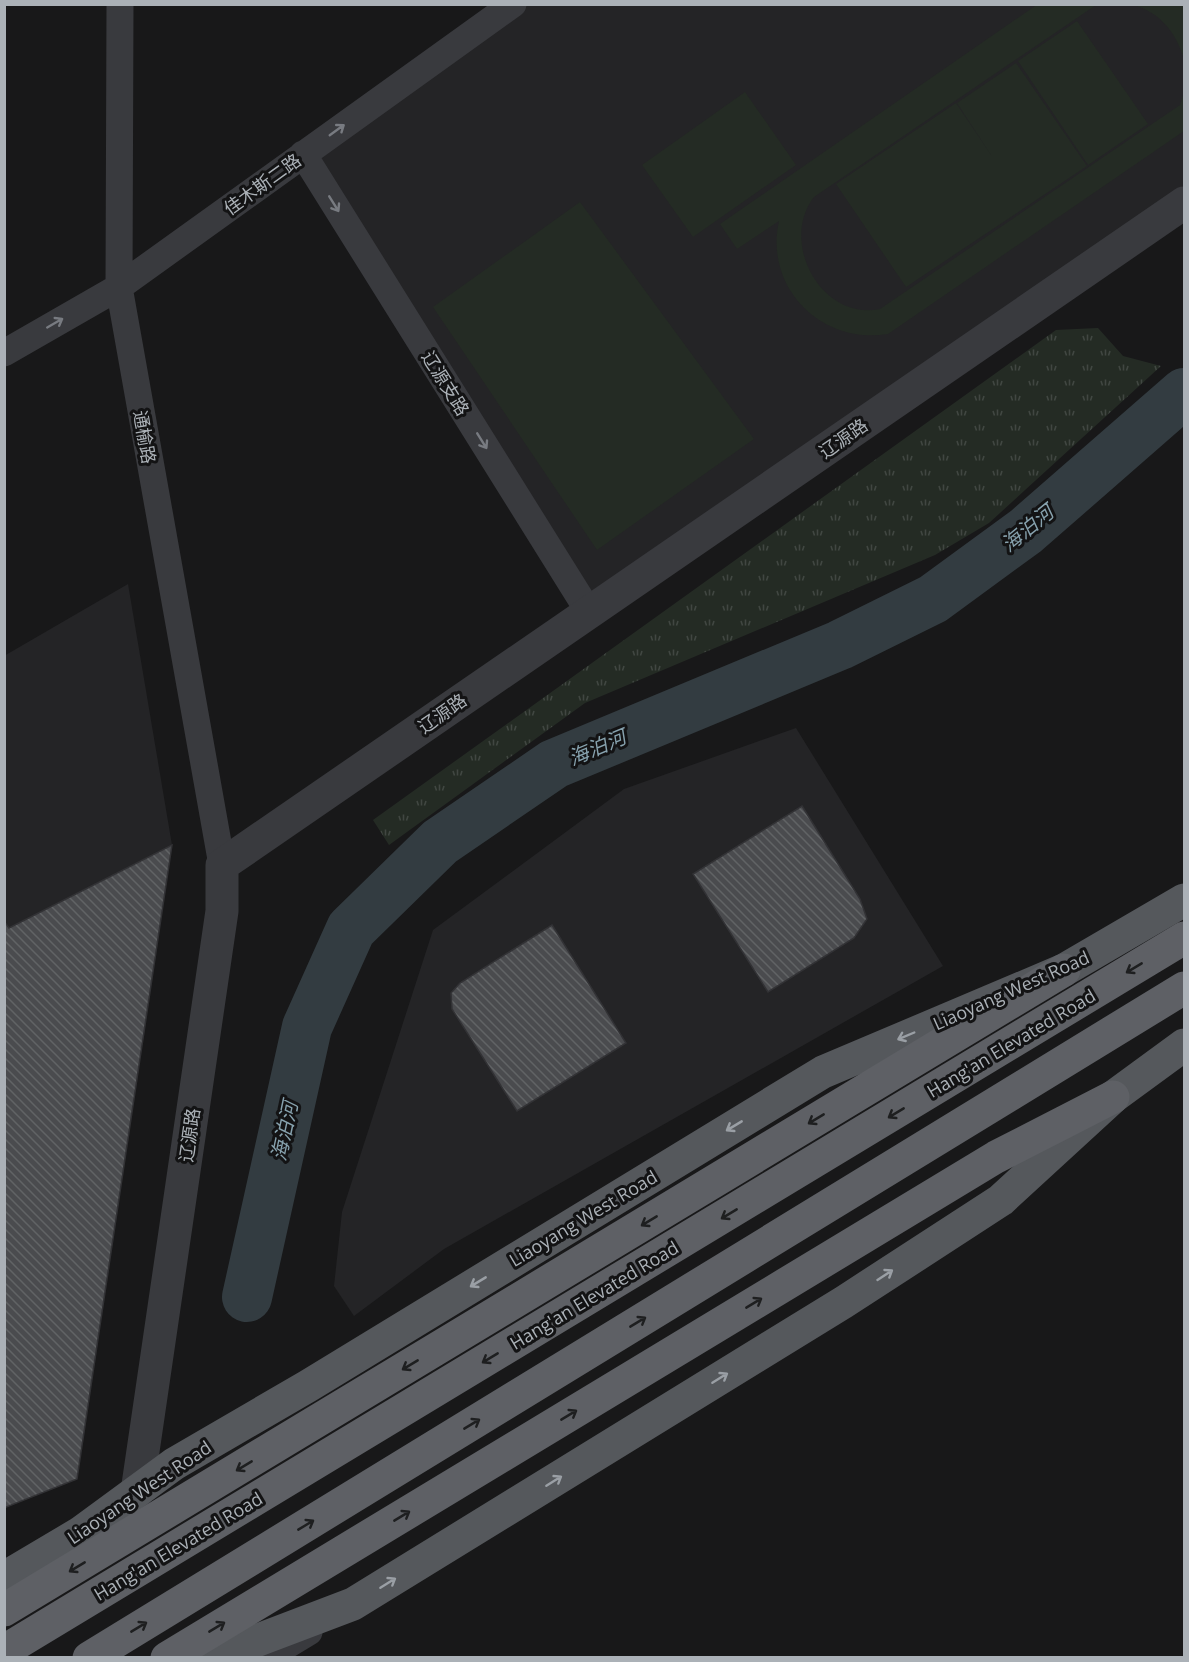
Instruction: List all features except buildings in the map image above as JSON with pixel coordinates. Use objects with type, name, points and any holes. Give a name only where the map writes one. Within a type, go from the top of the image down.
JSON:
[{"type":"highway","name":"Hang'an Elevated Road","points":[[4,1651],[1185,938]]},
{"type":"highway","points":[[4,1610],[1064,970]]},
{"type":"highway","points":[[89,1658],[1185,988]]},
{"type":"highway","points":[[167,1658],[996,1157],[1113,1097]]},
{"type":"main road","name":"Liaoyang West Road","points":[[4,1578],[81,1533],[174,1464],[308,1386],[823,1072],[1064,970],[1185,900]]},
{"type":"main road","points":[[214,1655],[353,1604],[844,1302],[1000,1200],[1113,1097],[1185,1045]]},
{"type":"street","name":"通榆路","points":[[120,4],[119,287],[222,865]]},
{"type":"street","name":"佳木斯二路","points":[[4,353],[119,287],[513,4]]},
{"type":"street","name":"辽源支路","points":[[303,154],[589,612]]},
{"type":"street","name":"辽源路","points":[[137,1492],[222,911],[222,865],[1185,202]]},
{"type":"street","points":[[266,1658],[353,1604]]},
{"type":"shaded area","points":[[513,5],[1184,5],[1184,203],[589,612],[303,154]]},
{"type":"shaded area","points":[[128,584],[172,845],[9,928],[4,921],[4,656]]},
{"type":"shaded area","points":[[796,728],[943,966],[444,1249],[354,1316],[334,1286],[342,1212],[433,930],[624,789]]},
{"type":"green space","points":[[1038,4],[1096,5],[814,197],[804,215],[801,235],[804,255],[812,274],[824,291],[840,303],[859,309],[880,309],[1180,105],[1184,92],[1184,131],[888,334],[864,335],[841,330],[821,321],[803,307],[789,289],[780,268],[777,246],[779,221],[737,249],[720,224]]},
{"type":"green space","points":[[1134,5],[1183,5],[1184,59],[1177,41],[1166,25],[1152,13]]},
{"type":"green space","points":[[1077,21],[1148,124],[1088,165],[1018,61]]},
{"type":"green space","points":[[1016,63],[1087,166],[906,287],[836,184],[956,103],[993,158],[957,103]]},
{"type":"green space","points":[[745,92],[796,165],[693,237],[642,165]]},
{"type":"green space","points":[[580,202],[754,439],[597,550],[433,307]]},
{"type":"green space","points":[[1098,328],[1123,356],[1161,366],[989,523],[935,555],[585,703],[389,845],[373,820],[1056,330]]},
{"type":"waterway","name":"海泊河","points":[[247,1297],[307,1027],[351,929],[440,842],[554,764],[840,645],[933,599],[1026,531],[1184,393]]}]
